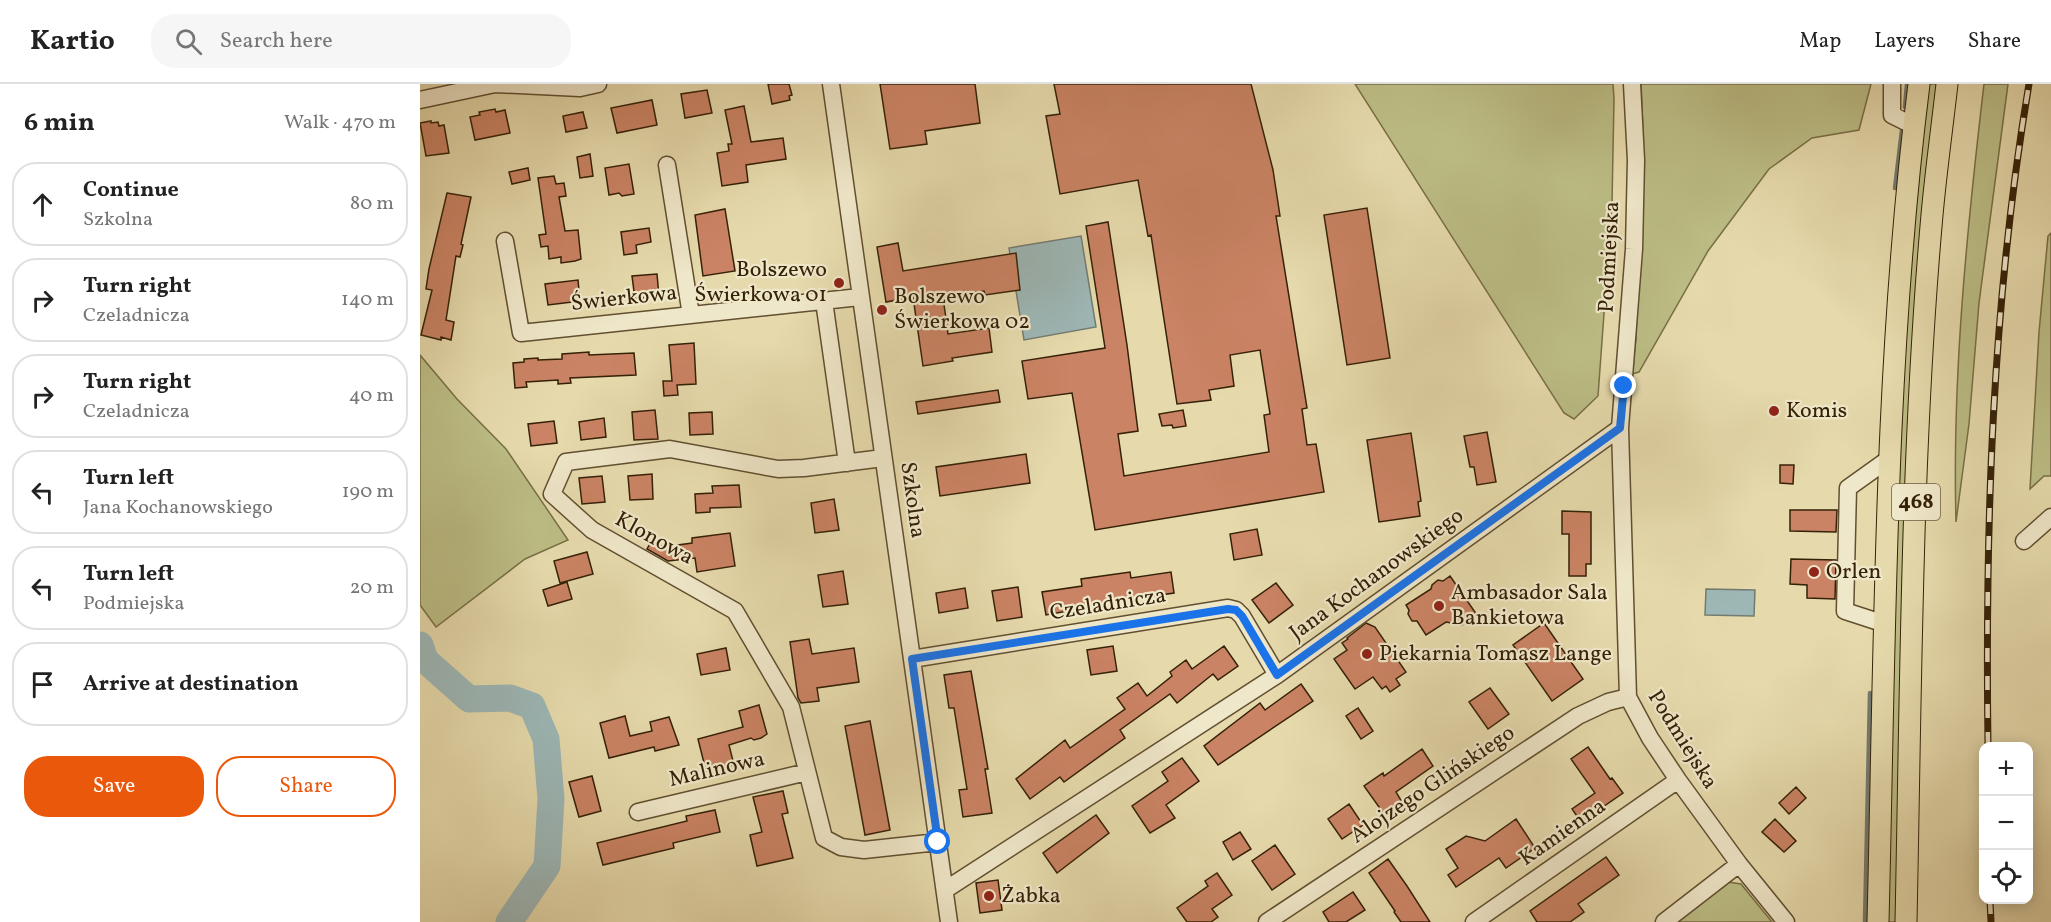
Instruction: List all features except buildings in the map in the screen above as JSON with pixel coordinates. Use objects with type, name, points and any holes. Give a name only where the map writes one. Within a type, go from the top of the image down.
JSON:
[{"type":"main road","name":"468","points":[[1878,922],[1890,458],[1896,326],[1919,84]]},
{"type":"main road","name":"468","points":[[1906,922],[1916,479],[1932,214],[1947,84]]},
{"type":"street","points":[[420,99],[495,84],[580,88],[598,84]]},
{"type":"street","name":"Szkolna","points":[[831,84],[949,922]]},
{"type":"street","name":"Podmiejska","points":[[1632,84],[1636,160],[1634,249],[1620,428],[1628,697],[1650,738],[1678,780],[1738,864],[1786,922]]},
{"type":"street","points":[[1892,84],[1892,115],[1914,126]]},
{"type":"street","points":[[668,165],[691,315]]},
{"type":"street","name":"Świerkowa","points":[[505,241],[521,333],[860,297]]},
{"type":"street","points":[[824,301],[847,464]]},
{"type":"street","name":"Jana Kochanowskiego","points":[[945,890],[1277,675],[1620,428]]},
{"type":"street","name":"Klonowa","points":[[884,458],[847,464],[778,469],[670,449],[566,462],[552,494],[592,530],[735,611],[791,708],[824,838],[841,847],[864,850],[938,842]]},
{"type":"street","points":[[1885,624],[1845,610],[1848,488],[1890,458]]},
{"type":"street","points":[[2024,541],[2051,517]]},
{"type":"street","name":"Czeladnicza","points":[[912,659],[1228,609],[1236,610],[1242,616],[1277,675]]},
{"type":"street","name":"Alojzego Glińskiego","points":[[1267,922],[1578,716],[1608,702],[1628,697]]},
{"type":"street","name":"Malinowa","points":[[638,812],[807,772]]},
{"type":"street","name":"Kamienna","points":[[1474,922],[1678,780]]},
{"type":"street","points":[[1664,922],[1738,864]]},
{"type":"green space","points":[[1355,84],[1613,84],[1612,204],[1598,396],[1574,419],[1564,413]]},
{"type":"green space","points":[[1641,84],[1871,84],[1859,130],[1812,138],[1769,169],[1708,251],[1639,372],[1632,374],[1636,339],[1643,132]]},
{"type":"green space","points":[[1926,84],[1937,84],[1897,922],[1885,922],[1900,381]]},
{"type":"green space","points":[[1984,84],[2008,84],[1979,303],[1969,424],[1956,522],[1956,412],[1962,303]]},
{"type":"green space","points":[[2051,233],[2051,476],[2044,476],[2030,489],[2039,332],[2048,236]]},
{"type":"green space","points":[[420,355],[457,399],[506,449],[568,540],[525,559],[436,627],[420,605]]},
{"type":"green space","points":[[1728,882],[1741,884],[1772,922],[1677,922]]},
{"type":"water","points":[[1081,236],[1096,327],[1024,340],[1009,248]]},
{"type":"water","points":[[1706,589],[1755,590],[1754,616],[1705,615]]},
{"type":"waterway","points":[[1905,107],[1907,84]]},
{"type":"waterway","points":[[1895,188],[1902,130]]},
{"type":"waterway","points":[[420,645],[425,660],[469,699],[510,698],[532,706],[546,739],[551,799],[547,866],[509,922]]},
{"type":"waterway","points":[[1865,922],[1870,693]]},
{"type":"railway","points":[[1988,742],[1990,497],[1999,331],[2016,166],[2029,84]]},
{"type":"railway","points":[[1990,904],[1991,922]]},
{"type":"place","name":"Bolszewo Świerkowa 01","points":[[839,283]]},
{"type":"place","name":"Bolszewo Świerkowa 02","points":[[882,310]]},
{"type":"place","name":"Komis","points":[[1774,411]]},
{"type":"place","name":"Orlen","points":[[1814,572]]},
{"type":"place","name":"Ambasador Sala Bankietowa","points":[[1439,606]]},
{"type":"place","name":"Piekarnia Tomasz Lange","points":[[1367,654]]},
{"type":"place","name":"Żabka","points":[[989,896]]},
{"type":"route","points":[[938,842],[912,659],[1228,609],[1236,610],[1242,616],[1277,675],[1620,428],[1624,386]]}]
